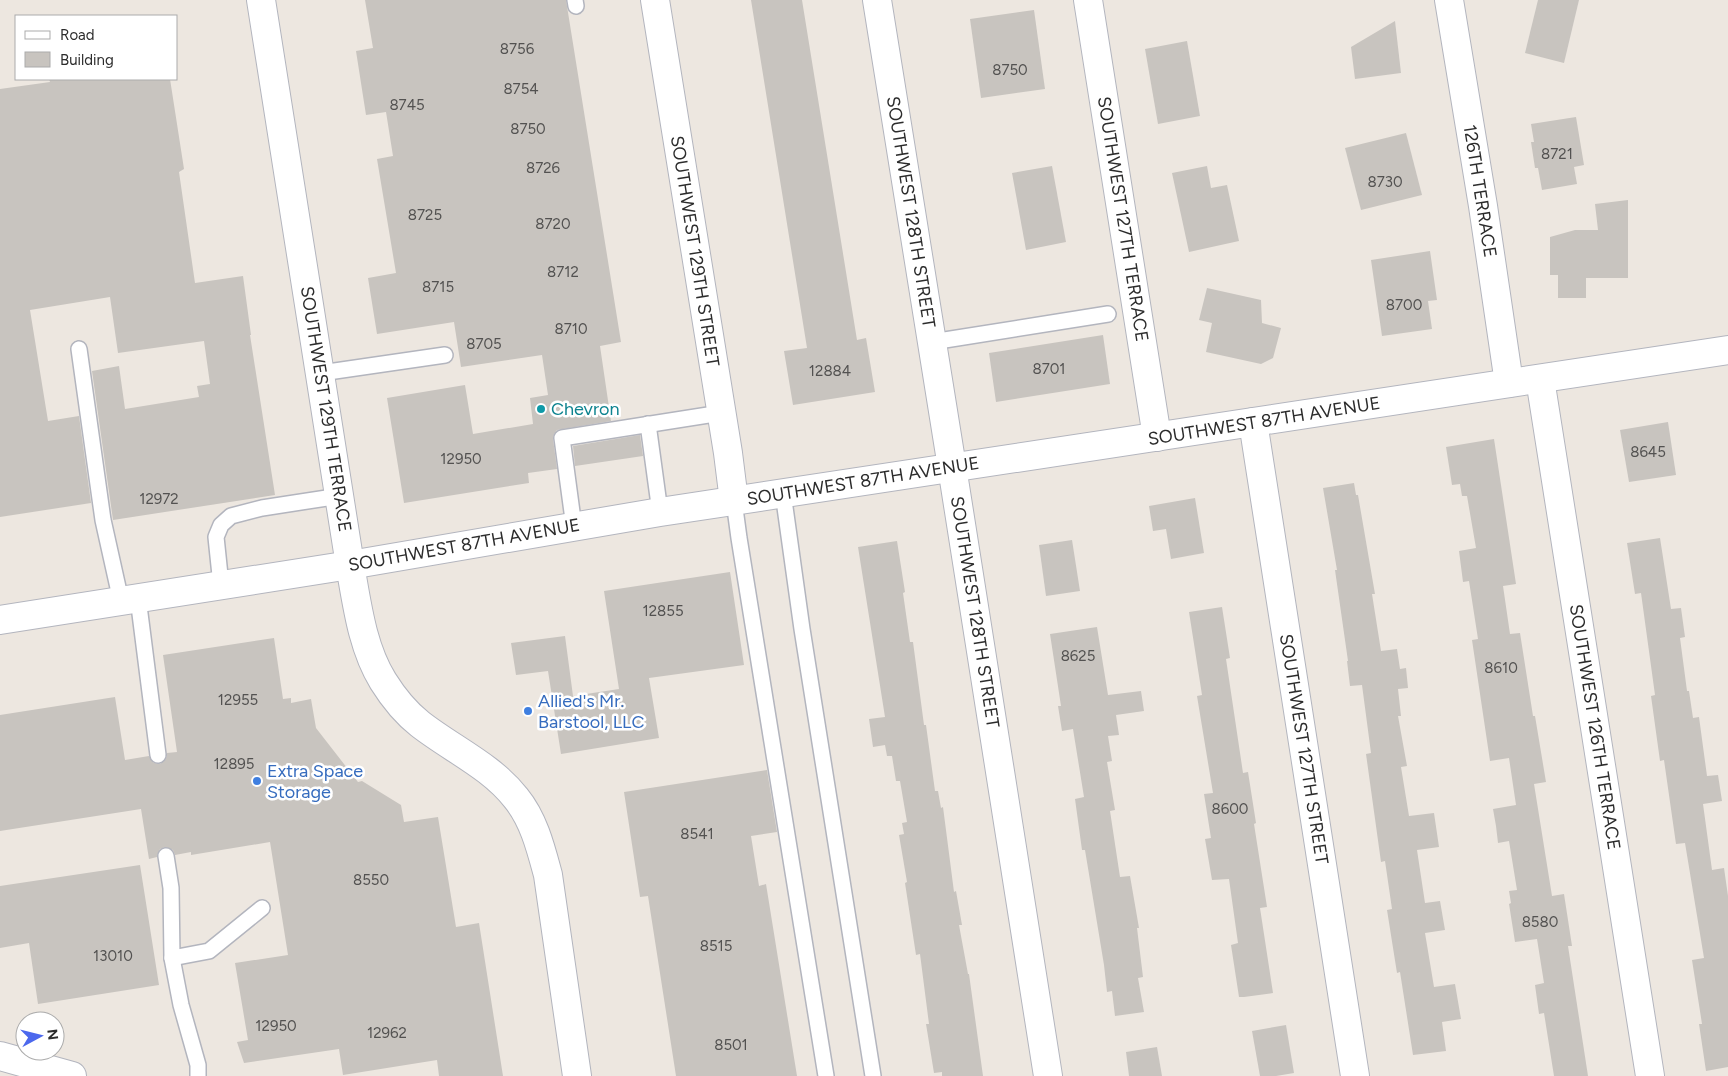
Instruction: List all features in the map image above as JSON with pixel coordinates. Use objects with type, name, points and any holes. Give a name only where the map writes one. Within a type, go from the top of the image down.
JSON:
[{"type":"street","name":"SOUTHWEST 129TH TERRACE","points":[[260,0],[321,373],[350,565],[367,642],[376,668],[399,703],[419,723],[500,781],[517,800],[533,829],[548,875],[577,1076]]},
{"type":"street","name":"SOUTHWEST 129TH STREET","points":[[655,0],[734,501]]},
{"type":"street","name":"SOUTHWEST 128TH STREET","points":[[877,0],[1048,1076]]},
{"type":"street","name":"SOUTHWEST 127TH TERRACE","points":[[1088,0],[1157,438]]},
{"type":"street","name":"126TH TERRACE","points":[[1449,0],[1483,206],[1508,383]]},
{"type":"street","name":"SOUTHWEST 87TH AVENUE","points":[[0,620],[350,565],[660,512],[1728,350]]},
{"type":"street","name":"SOUTHWEST 126TH TERRACE","points":[[1540,379],[1650,1076]]},
{"type":"street","name":"SOUTHWEST 127TH STREET","points":[[1253,422],[1355,1076]]},
{"type":"street","points":[[0,1056],[72,1076]]},
{"type":"lane","points":[[932,342],[1108,314]]},
{"type":"lane","points":[[79,350],[103,520],[130,599],[158,755]]},
{"type":"lane","points":[[321,373],[445,355]]},
{"type":"lane","points":[[574,527],[562,438],[721,413]]},
{"type":"lane","points":[[648,424],[660,512]]},
{"type":"lane","points":[[783,493],[802,629],[873,1076]]},
{"type":"lane","points":[[221,585],[216,537],[221,525],[231,516],[262,508],[340,496]]},
{"type":"lane","points":[[734,501],[826,1076]]},
{"type":"lane","points":[[166,856],[171,888],[172,958],[180,1005],[198,1065],[198,1076]]},
{"type":"lane","points":[[172,958],[209,951],[262,908]]},
{"type":"building","points":[[365,0],[566,0],[621,342],[600,346],[611,421],[557,430],[553,439],[557,469],[528,473],[529,483],[404,503],[387,398],[465,385],[473,434],[533,424],[530,398],[548,395],[542,355],[461,367],[454,322],[377,334],[368,278],[396,273],[377,159],[393,156],[386,112],[366,115],[356,51],[373,48]]},
{"type":"building","points":[[751,0],[802,0],[857,340],[866,338],[875,392],[793,405],[784,351],[807,348]]},
{"type":"building","points":[[1538,0],[1579,0],[1564,63],[1525,53]]},
{"type":"building","points":[[1034,10],[1045,89],[981,98],[970,19]]},
{"type":"building","points":[[1395,21],[1401,73],[1355,79],[1351,47]]},
{"type":"building","points":[[1187,41],[1200,116],[1158,124],[1145,49]]},
{"type":"building","points":[[49,80],[170,80],[184,169],[179,172],[195,283],[243,276],[250,335],[275,495],[113,520],[92,371],[119,366],[125,409],[199,397],[197,386],[210,384],[204,341],[118,353],[110,297],[30,310],[48,421],[79,416],[91,503],[0,517],[0,89],[50,82]]},
{"type":"building","points":[[1576,117],[1584,165],[1574,167],[1577,184],[1542,190],[1538,168],[1535,168],[1531,142],[1534,142],[1531,124]]},
{"type":"building","points":[[1406,133],[1422,195],[1361,210],[1345,148]]},
{"type":"building","points":[[1052,166],[1066,242],[1026,250],[1012,173]]},
{"type":"building","points":[[1207,166],[1211,188],[1227,185],[1239,241],[1189,252],[1172,173]]},
{"type":"building","points":[[1628,200],[1628,278],[1586,278],[1586,298],[1558,298],[1558,275],[1550,275],[1550,237],[1575,230],[1598,230],[1595,204]]},
{"type":"building","points":[[1430,251],[1437,300],[1428,301],[1432,329],[1382,336],[1371,260]]},
{"type":"building","points":[[1207,288],[1261,300],[1262,323],[1281,328],[1273,358],[1261,364],[1206,352],[1212,323],[1199,320]]},
{"type":"building","points":[[1103,335],[1110,384],[996,402],[989,353]]},
{"type":"building","points":[[1668,422],[1676,475],[1629,482],[1620,430]]},
{"type":"building","name":"Chevron","points":[[640,435],[643,456],[575,466],[573,446]]},
{"type":"building","points":[[1494,439],[1516,584],[1503,586],[1510,634],[1520,633],[1533,716],[1535,716],[1546,782],[1534,784],[1552,896],[1564,894],[1572,946],[1568,946],[1588,1076],[1554,1076],[1544,1013],[1539,1014],[1535,985],[1544,983],[1537,939],[1515,942],[1509,904],[1511,903],[1509,891],[1517,890],[1509,841],[1498,843],[1493,809],[1516,805],[1509,758],[1490,761],[1472,640],[1478,639],[1469,581],[1463,582],[1459,551],[1476,548],[1467,496],[1462,496],[1460,484],[1452,485],[1446,447]]},
{"type":"building","points":[[1354,483],[1356,495],[1358,495],[1375,594],[1372,594],[1381,651],[1397,649],[1400,669],[1406,668],[1408,688],[1398,689],[1401,716],[1398,716],[1407,766],[1401,767],[1409,816],[1434,813],[1439,847],[1417,850],[1425,903],[1440,901],[1445,930],[1425,933],[1434,987],[1455,984],[1461,1019],[1442,1022],[1446,1051],[1413,1055],[1400,972],[1397,973],[1387,910],[1392,909],[1385,861],[1381,862],[1366,754],[1371,753],[1362,685],[1350,686],[1335,570],[1337,570],[1323,488]]},
{"type":"building","points":[[1195,498],[1204,553],[1171,559],[1166,529],[1153,531],[1149,506]]},
{"type":"building","points":[[1660,538],[1671,609],[1681,608],[1685,637],[1680,638],[1687,691],[1689,691],[1693,718],[1699,717],[1707,776],[1718,775],[1722,801],[1703,804],[1712,870],[1724,868],[1728,896],[1728,1067],[1706,1071],[1699,1024],[1702,1024],[1692,960],[1704,958],[1685,843],[1676,844],[1664,760],[1660,761],[1651,696],[1655,695],[1641,593],[1635,594],[1627,543]]},
{"type":"building","points":[[1072,540],[1080,591],[1046,596],[1039,545]]},
{"type":"building","points":[[897,541],[910,642],[913,642],[935,791],[938,791],[941,808],[943,807],[954,892],[956,891],[962,925],[959,925],[969,974],[983,1076],[942,1076],[942,1072],[934,1073],[926,1024],[929,1024],[920,954],[916,955],[899,835],[904,834],[902,823],[907,822],[900,781],[896,781],[892,756],[887,756],[885,745],[873,747],[869,719],[885,717],[858,547]]},
{"type":"building","points":[[730,572],[744,665],[649,678],[659,738],[561,754],[548,671],[516,675],[511,643],[565,636],[573,696],[619,689],[604,591]]},
{"type":"building","points":[[1222,607],[1230,658],[1226,659],[1243,773],[1248,772],[1256,823],[1254,824],[1267,907],[1260,908],[1273,993],[1244,997],[1239,997],[1231,945],[1238,943],[1229,879],[1212,880],[1205,839],[1211,838],[1204,794],[1213,793],[1197,696],[1202,695],[1189,612]]},
{"type":"building","points":[[1097,627],[1108,695],[1141,691],[1144,711],[1116,715],[1119,735],[1108,736],[1112,761],[1107,762],[1115,810],[1110,811],[1120,877],[1130,876],[1139,928],[1137,928],[1143,977],[1138,978],[1144,1012],[1115,1016],[1112,991],[1107,992],[1085,850],[1082,850],[1075,799],[1084,797],[1073,729],[1062,731],[1058,706],[1061,706],[1050,634]]},
{"type":"building","points":[[274,638],[283,699],[291,698],[291,703],[311,699],[316,728],[358,782],[362,781],[401,805],[404,822],[438,817],[456,927],[479,923],[503,1076],[439,1076],[437,1060],[343,1075],[339,1049],[244,1063],[237,1042],[248,1040],[235,963],[288,955],[270,842],[191,855],[191,852],[175,855],[173,850],[165,847],[160,849],[157,857],[149,859],[141,809],[0,831],[0,715],[115,697],[125,760],[149,756],[154,763],[160,764],[166,759],[167,753],[177,752],[163,655]]},
{"type":"building","points":[[767,770],[777,832],[751,836],[759,886],[766,884],[797,1076],[676,1076],[648,896],[640,897],[624,792]]},
{"type":"building","points":[[140,865],[159,985],[38,1004],[29,943],[0,948],[0,886]]},
{"type":"building","points":[[1286,1025],[1294,1073],[1260,1076],[1252,1031]]},
{"type":"building","points":[[1157,1047],[1162,1076],[1129,1076],[1126,1052]]},
{"type":"place","name":"Chevron","points":[[541,409]]},
{"type":"place","name":"Allied's Mr. Barstool, LLC","points":[[528,711]]},
{"type":"place","name":"Extra Space Storage","points":[[257,781]]}]
